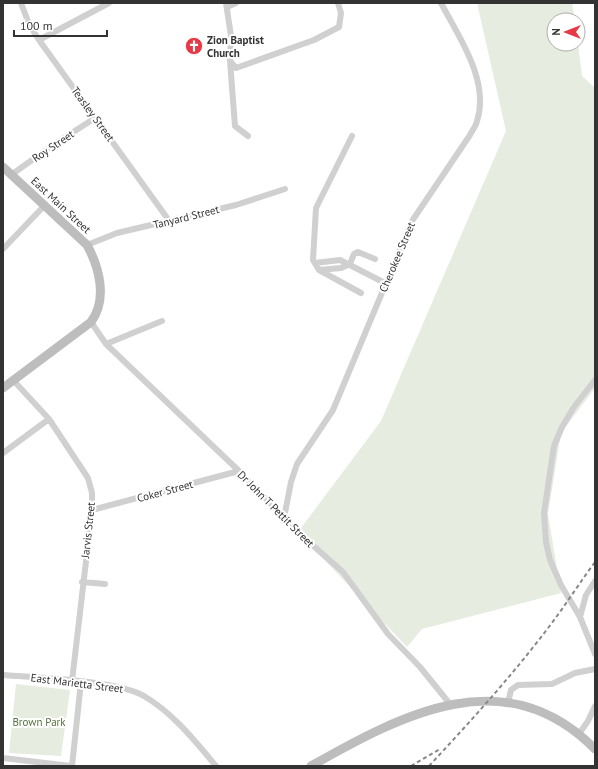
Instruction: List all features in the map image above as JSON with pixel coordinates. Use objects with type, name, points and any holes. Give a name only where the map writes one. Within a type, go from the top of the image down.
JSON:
[{"type":"street","name":"Teasley Street","points":[[21,3],[29,24],[39,40],[170,222]]},
{"type":"street","points":[[39,40],[109,3]]},
{"type":"street","points":[[236,3],[227,5],[231,36],[230,61],[235,126],[248,136]]},
{"type":"street","points":[[230,61],[236,68],[314,40],[339,27],[341,13],[338,3]]},
{"type":"street","name":"Cherokee Street","points":[[284,518],[291,482],[297,464],[333,410],[412,221],[478,121],[480,94],[475,74],[465,50],[440,3]]},
{"type":"street","name":"Roy Street","points":[[11,175],[53,145],[95,118]]},
{"type":"street","points":[[352,136],[317,202],[313,260],[319,270],[361,293]]},
{"type":"street","name":"East Main Street","points":[[3,167],[87,245],[94,258],[100,279],[98,307],[91,322]]},
{"type":"street","name":"Tanyard Street","points":[[87,245],[117,233],[170,222],[236,205],[285,189]]},
{"type":"street","points":[[3,249],[44,206]]},
{"type":"street","points":[[319,270],[341,268],[350,264],[354,254],[358,252],[375,259]]},
{"type":"street","points":[[315,263],[340,260],[385,283]]},
{"type":"street","points":[[106,344],[162,321]]},
{"type":"street","points":[[3,388],[91,322]]},
{"type":"street","name":"Dr John T Pettit Street","points":[[91,322],[106,344],[239,471],[305,540],[343,572],[388,634],[425,673],[450,704]]},
{"type":"street","name":"Jarvis Street","points":[[13,380],[49,418],[88,478],[92,493],[92,510],[82,582],[72,681]]},
{"type":"street","points":[[595,380],[574,407],[562,427],[554,446],[544,513],[546,542],[550,560],[561,585],[580,617],[595,654]]},
{"type":"street","points":[[3,453],[49,418]]},
{"type":"street","name":"Coker Street","points":[[92,510],[239,471]]},
{"type":"street","points":[[82,582],[105,584]]},
{"type":"street","points":[[580,617],[586,595],[595,582]]},
{"type":"street","points":[[508,703],[511,690],[518,685],[552,684],[575,673],[595,670]]},
{"type":"street","name":"East Marietta Street","points":[[3,675],[81,682],[129,690],[144,696],[182,726],[216,766]]},
{"type":"street","points":[[3,758],[71,766],[81,682]]},
{"type":"street","points":[[311,766],[364,736],[403,719],[450,704],[486,700],[529,706],[561,722],[579,734],[595,749]]},
{"type":"street","points":[[579,734],[588,722],[595,706]]},
{"type":"green space","points":[[477,3],[572,3],[574,12],[546,12],[546,52],[579,52],[582,76],[595,88],[595,388],[561,433],[548,514],[561,593],[422,629],[407,647],[298,532],[381,421],[506,131]]},
{"type":"green space","name":"Brown Park","points":[[16,684],[70,690],[61,756],[9,753]]},
{"type":"railway","points":[[429,766],[517,667],[552,623],[595,562]]},
{"type":"railway","points":[[411,766],[440,749]]},
{"type":"place","name":"Zion Baptist Church","points":[[194,46]]}]
